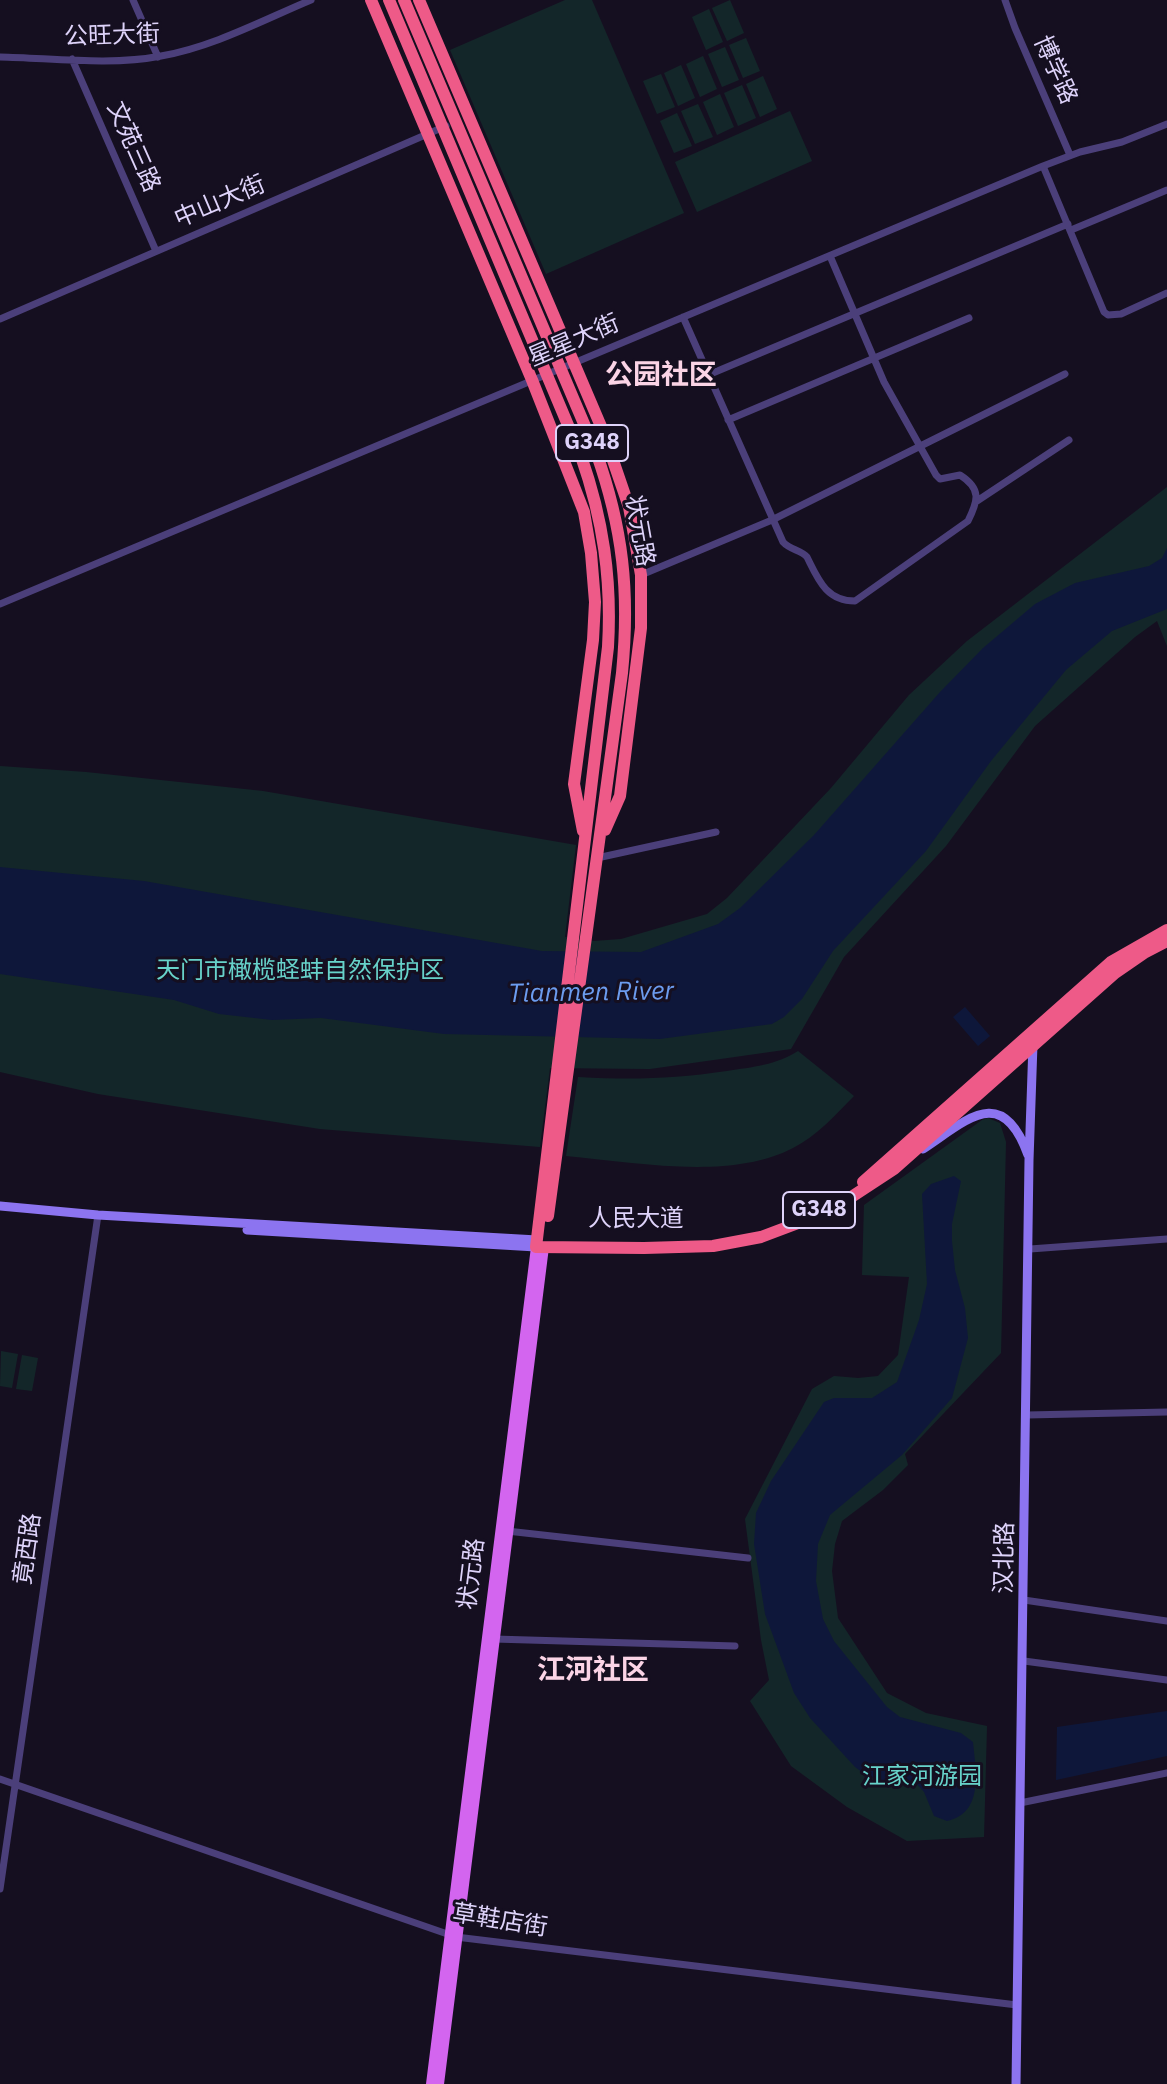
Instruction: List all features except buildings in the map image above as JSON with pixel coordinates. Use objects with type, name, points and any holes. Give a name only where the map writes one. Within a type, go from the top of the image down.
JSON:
[{"type":"highway","points":[[371,0],[563,454],[584,515],[591,553],[595,612],[574,784],[592,843]]},
{"type":"highway","name":"状元路","points":[[389,0],[561,368],[608,488],[623,552],[626,604],[622,673],[592,843],[540,1244]]},
{"type":"highway","name":"状元路","points":[[404,0],[449,125],[573,437],[599,514],[608,563],[610,616],[592,843],[597,858],[582,916]]},
{"type":"highway","points":[[419,0],[612,452],[629,507],[641,575],[640,644],[622,784],[616,807],[592,843]]},
{"type":"highway","points":[[563,454],[573,437]]},
{"type":"highway","points":[[608,488],[629,507]]},
{"type":"highway","points":[[584,515],[599,514]]},
{"type":"highway","name":"人民大道","points":[[540,1244],[711,1241],[756,1234],[804,1217],[850,1192],[874,1174],[1111,962],[1167,930]]},
{"type":"highway","name":"人民大道","points":[[540,1244],[682,1248],[750,1240],[830,1211],[894,1169],[1122,967],[1167,941]]},
{"type":"main road","name":"汉北路","points":[[1016,2084],[1029,1160],[1034,1033]]},
{"type":"main road","points":[[894,1169],[963,1123],[989,1113],[1009,1120],[1021,1137],[1029,1160]]},
{"type":"main road","name":"人民大道","points":[[0,1206],[97,1218]]},
{"type":"main road","name":"人民大道","points":[[0,1212],[540,1244]]},
{"type":"main road","name":"状元路","points":[[490,1638],[507,1531],[540,1244]]},
{"type":"main road","name":"状元路","points":[[431,2084],[540,1244]]},
{"type":"main road","name":"状元路","points":[[439,2084],[452,1936]]},
{"type":"street","points":[[133,0],[158,57]]},
{"type":"street","name":"公旺大街","points":[[0,57],[158,57],[192,48],[311,0]]},
{"type":"street","name":"博学路","points":[[1005,0],[1070,155]]},
{"type":"street","name":"文苑三路","points":[[72,59],[156,251]]},
{"type":"street","name":"中山大街","points":[[0,319],[449,125]]},
{"type":"street","name":"星星大街","points":[[0,604],[1043,166],[1167,125]]},
{"type":"street","points":[[1043,166],[1104,312],[1108,315],[1121,314],[1167,293]]},
{"type":"street","points":[[708,375],[855,313],[1167,190]]},
{"type":"street","points":[[830,256],[884,382],[919,447],[940,479],[960,475],[972,487],[977,501]]},
{"type":"street","points":[[683,317],[772,520],[787,547],[807,557],[825,592],[840,599],[855,601],[968,521],[977,501],[1069,440]]},
{"type":"street","points":[[728,420],[969,318]]},
{"type":"street","points":[[641,575],[772,520],[1065,374]]},
{"type":"street","points":[[597,858],[716,832]]},
{"type":"street","name":"竟西路","points":[[0,1889],[97,1218]]},
{"type":"street","points":[[1030,1249],[1167,1239]]},
{"type":"street","points":[[1027,1415],[1167,1412]]},
{"type":"street","points":[[507,1531],[748,1558]]},
{"type":"street","points":[[1024,1600],[1167,1621]]},
{"type":"street","points":[[490,1638],[735,1646]]},
{"type":"street","points":[[1024,1661],[1167,1680]]},
{"type":"street","points":[[1020,1803],[1167,1773]]},
{"type":"street","name":"草鞋店街","points":[[0,1779],[452,1936],[1017,2005]]},
{"type":"green space","points":[[565,0],[592,0],[684,213],[546,274],[450,50]]},
{"type":"green space","points":[[730,0],[744,33],[727,41],[712,8]]},
{"type":"green space","points":[[709,9],[723,42],[706,50],[692,17]]},
{"type":"green space","points":[[746,38],[760,71],[743,78],[729,45]]},
{"type":"green space","points":[[725,47],[739,80],[722,87],[708,54]]},
{"type":"green space","points":[[703,56],[717,89],[700,97],[686,64]]},
{"type":"green space","points":[[681,65],[695,98],[678,106],[664,73]]},
{"type":"green space","points":[[661,74],[675,107],[657,114],[643,81]]},
{"type":"green space","points":[[763,76],[777,109],[760,117],[746,84]]},
{"type":"green space","points":[[742,85],[756,118],[738,126],[724,93]]},
{"type":"green space","points":[[720,94],[734,127],[717,135],[703,102]]},
{"type":"green space","points":[[698,104],[713,137],[695,144],[681,111]]},
{"type":"green space","points":[[790,111],[812,161],[697,212],[675,162]]},
{"type":"green space","points":[[677,113],[692,146],[674,153],[660,121]]},
{"type":"green space","name":"天门市橄榄蛏蚌自然保护区","points":[[1167,487],[1167,646],[1157,621],[1035,726],[946,846],[844,957],[791,1049],[650,1069],[550,1068],[540,1147],[320,1129],[98,1094],[0,1072],[0,766],[263,791],[576,845],[565,937],[594,941],[621,939],[707,914],[727,898],[831,788],[909,695],[967,641]]},
{"type":"green space","points":[[798,1051],[854,1096],[818,1131],[793,1148],[768,1158],[712,1167],[652,1165],[566,1156],[578,1077],[652,1078],[707,1074],[764,1065]]},
{"type":"green space","name":"江家河游园","points":[[988,1118],[1000,1123],[1006,1142],[1001,1353],[905,1454],[908,1465],[883,1490],[842,1521],[835,1544],[832,1571],[838,1618],[887,1693],[926,1713],[987,1726],[984,1837],[907,1841],[847,1807],[791,1766],[750,1701],[769,1680],[745,1519],[812,1389],[834,1376],[878,1376],[898,1355],[909,1277],[862,1275],[864,1205]]},
{"type":"green space","points":[[1,1351],[18,1354],[12,1388],[0,1386]]},
{"type":"green space","points":[[22,1355],[38,1358],[32,1391],[16,1389]]},
{"type":"water","name":"天门市橄榄蛏蚌自然保护区","points":[[1167,548],[1167,609],[1112,631],[1066,670],[991,761],[926,851],[833,951],[802,999],[772,1024],[660,1039],[444,1034],[321,1018],[272,1020],[219,1014],[174,1000],[0,974],[0,867],[144,881],[542,951],[641,952],[718,924],[740,908],[814,835],[940,692],[983,648],[1035,604],[1075,583],[1149,566],[1162,558]]},
{"type":"water","points":[[965,1007],[990,1036],[978,1046],[953,1017]]},
{"type":"water","points":[[954,1176],[961,1181],[952,1224],[952,1241],[968,1338],[952,1398],[902,1455],[830,1515],[818,1544],[816,1581],[823,1619],[834,1641],[887,1707],[900,1717],[961,1733],[973,1742],[976,1778],[972,1800],[959,1817],[947,1821],[934,1816],[924,1792],[915,1782],[880,1780],[855,1767],[810,1718],[794,1693],[765,1614],[754,1544],[756,1513],[771,1481],[824,1402],[834,1398],[872,1398],[897,1382],[919,1320],[927,1284],[922,1194],[931,1184]]},
{"type":"water","points":[[1167,1711],[1167,1756],[1056,1780],[1057,1727]]},
{"type":"district","name":"公园社区","points":[[661,376]]},
{"type":"district","name":"江河社区","points":[[593,1671]]},
{"type":"water label","name":"Tianmen River","points":[[591,993]]}]
